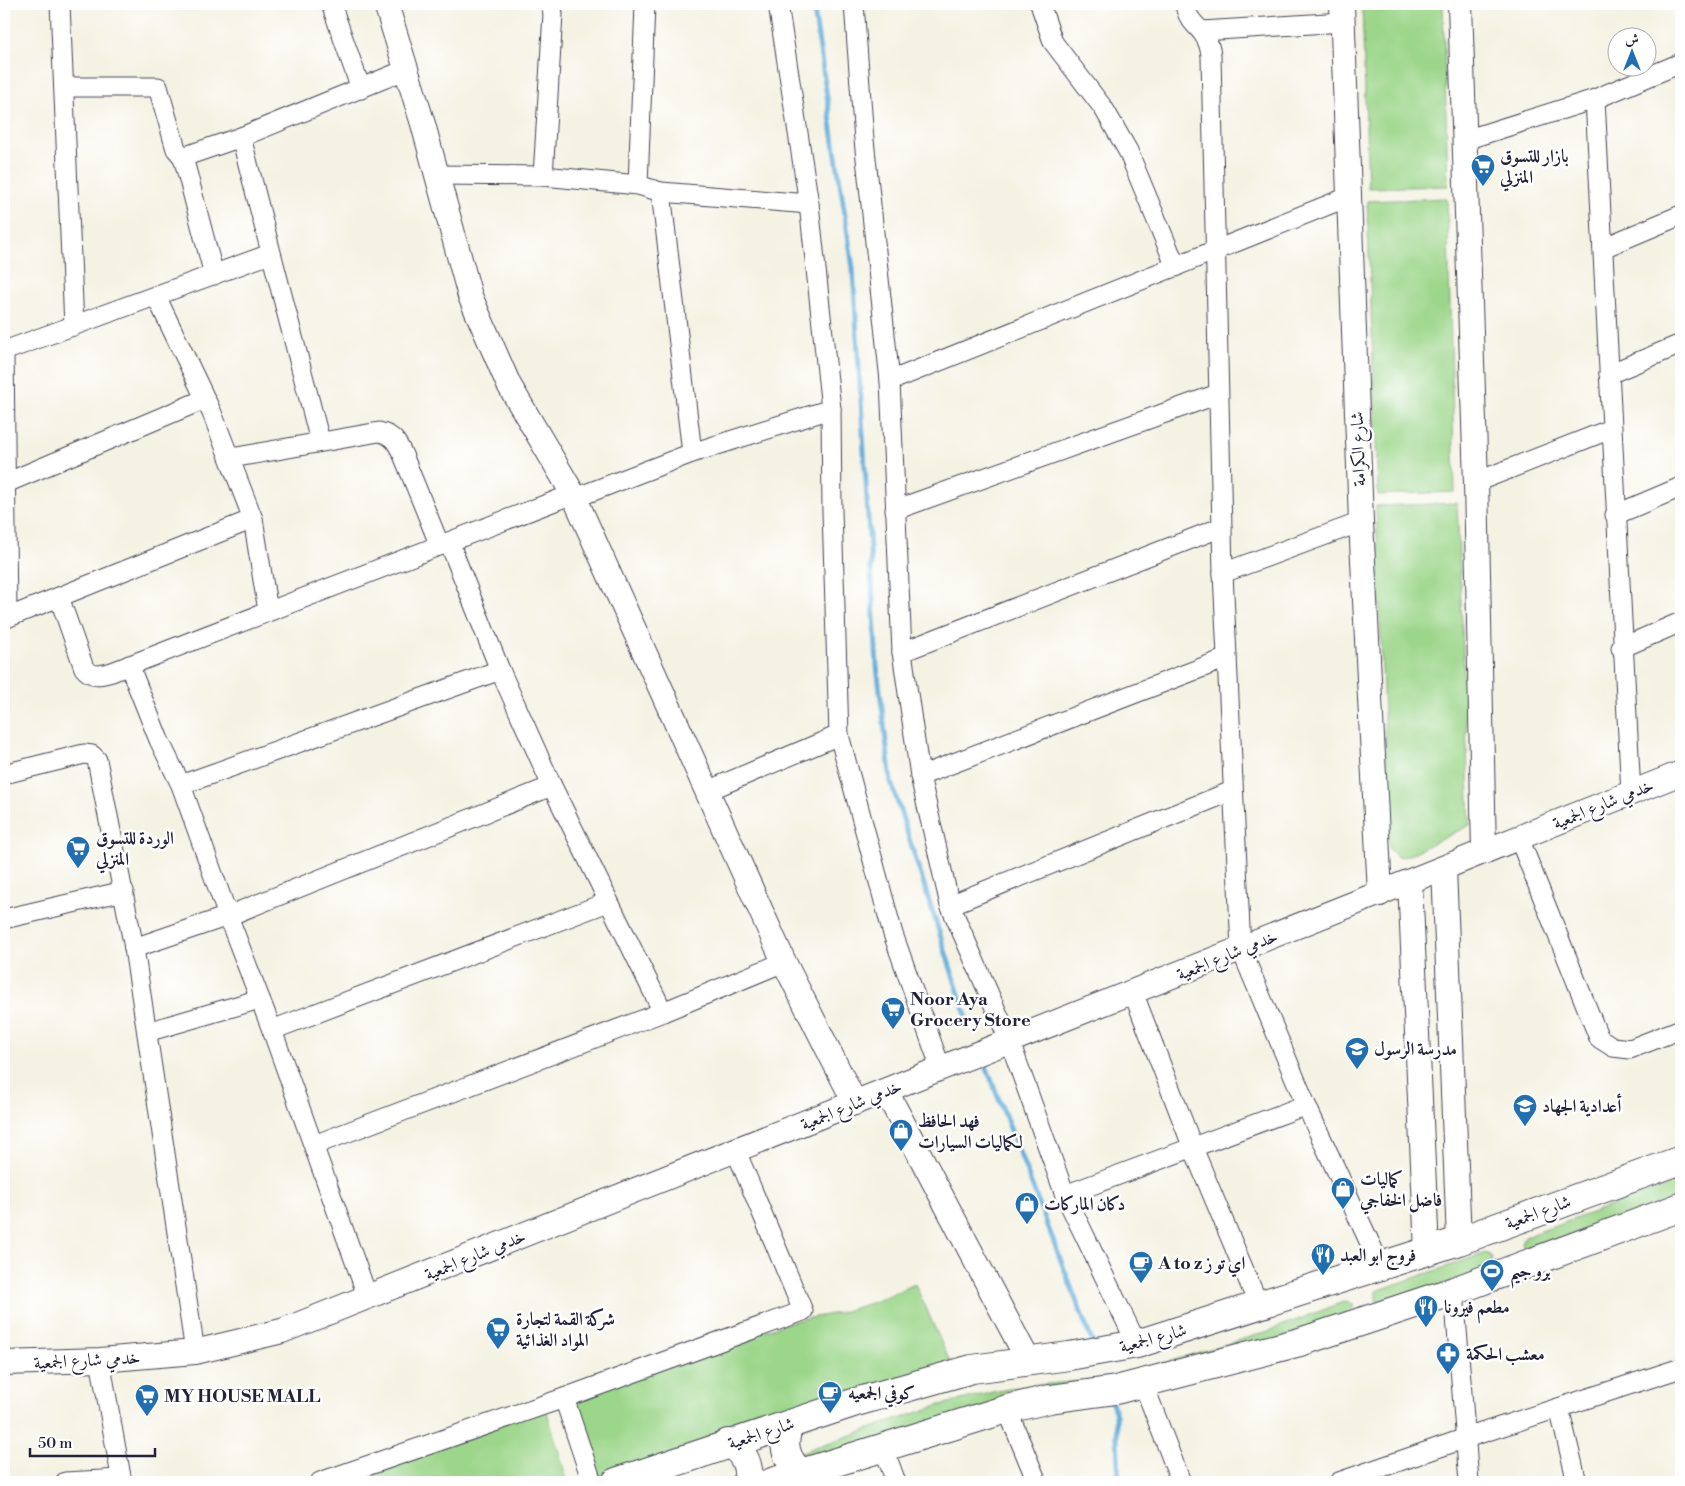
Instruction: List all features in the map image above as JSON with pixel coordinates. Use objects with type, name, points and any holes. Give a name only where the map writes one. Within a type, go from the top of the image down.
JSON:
[{"type":"main road","name":"شارع الجمعية","points":[[616,1482],[728,1443],[856,1402],[972,1369],[1069,1356],[1137,1344],[1427,1251],[1459,1228],[1681,1160]]},
{"type":"main road","points":[[772,1482],[1007,1409],[1143,1383],[1300,1342],[1454,1290],[1681,1207]]},
{"type":"main road","points":[[790,1424],[784,1441],[785,1451],[794,1467],[802,1472]]},
{"type":"main road","points":[[728,1443],[736,1448],[747,1463],[748,1482]]},
{"type":"street","points":[[60,4],[74,326]]},
{"type":"street","points":[[330,4],[361,89]]},
{"type":"street","points":[[386,4],[423,124],[470,296],[509,385],[574,496],[784,962],[855,1103]]},
{"type":"street","points":[[543,176],[553,14],[551,4]]},
{"type":"street","points":[[638,185],[646,4]]},
{"type":"street","points":[[778,4],[809,204],[831,409],[832,511],[839,735],[893,934],[941,1069]]},
{"type":"street","points":[[854,4],[864,140],[890,382],[902,652],[920,776],[950,905],[1010,1042],[1066,1195],[1137,1344]]},
{"type":"street","points":[[1040,4],[1053,42],[1104,109],[1128,150],[1176,267]]},
{"type":"street","points":[[1185,4],[1188,19],[1208,39],[1211,56],[1223,573],[1241,949],[1306,1105],[1381,1267]]},
{"type":"street","points":[[1460,4],[1476,482],[1484,852]]},
{"type":"street","points":[[1202,31],[1343,13]]},
{"type":"street","name":"شارع الكرامة","points":[[1343,13],[1348,197],[1361,522],[1380,894]]},
{"type":"street","points":[[1465,140],[1595,99],[1681,63]]},
{"type":"street","points":[[184,157],[241,137],[405,70]]},
{"type":"street","points":[[64,87],[158,87],[176,149],[184,157],[214,275]]},
{"type":"street","points":[[1595,99],[1621,648],[1630,794]]},
{"type":"street","points":[[241,137],[320,442]]},
{"type":"street","points":[[436,175],[543,176],[638,185],[661,192],[809,204]]},
{"type":"street","points":[[661,192],[692,453]]},
{"type":"street","points":[[890,382],[1348,197]]},
{"type":"street","points":[[1603,248],[1681,215]]},
{"type":"street","points":[[253,519],[6,619],[4,351],[270,254]]},
{"type":"street","points":[[156,296],[231,458],[253,519],[268,611]]},
{"type":"street","points":[[1609,374],[1681,344]]},
{"type":"street","points":[[895,510],[1218,394]]},
{"type":"street","points":[[6,483],[205,399]]},
{"type":"street","points":[[59,597],[84,668],[88,673],[96,676],[112,672],[445,544],[692,453],[831,409]]},
{"type":"street","points":[[1476,482],[1611,429]]},
{"type":"street","points":[[231,458],[379,432],[390,434],[397,442],[445,544],[552,786],[663,1012]]},
{"type":"street","points":[[1615,515],[1681,487]]},
{"type":"street","points":[[1223,573],[1361,522]]},
{"type":"street","points":[[902,652],[1222,527]]},
{"type":"street","points":[[1621,648],[1681,622]]},
{"type":"street","points":[[920,776],[1227,658]]},
{"type":"street","points":[[129,665],[159,740],[181,785],[314,1145],[368,1298]]},
{"type":"street","points":[[181,785],[500,670]]},
{"type":"street","points":[[707,791],[839,735]]},
{"type":"street","points":[[4,774],[84,754],[95,756],[124,891],[134,948],[195,1352]]},
{"type":"street","name":"خدمي شارع الجمعية","points":[[4,1363],[100,1360],[195,1352],[282,1331],[1681,774]]},
{"type":"street","points":[[134,948],[228,916],[552,786]]},
{"type":"street","points":[[950,905],[1232,791]]},
{"type":"street","points":[[1519,838],[1599,1038],[1613,1047],[1630,1048],[1681,1029]]},
{"type":"street","points":[[1427,1219],[1430,1231],[1434,1237],[1442,1238],[1451,1234],[1456,1227],[1459,1228],[1444,868]]},
{"type":"street","points":[[1410,882],[1427,1251]]},
{"type":"street","points":[[4,919],[124,891]]},
{"type":"street","points":[[272,1030],[608,902]]},
{"type":"street","points":[[314,1145],[663,1012],[784,962]]},
{"type":"street","points":[[1133,992],[1193,1148],[1259,1306]]},
{"type":"street","points":[[147,1032],[260,999]]},
{"type":"street","points":[[886,1091],[1028,1360]]},
{"type":"street","points":[[1066,1195],[1306,1105]]},
{"type":"street","points":[[320,1482],[564,1398],[803,1311],[736,1150]]},
{"type":"street","points":[[1454,1290],[1469,1482]]},
{"type":"street","points":[[65,1482],[122,1481],[100,1360]]},
{"type":"street","points":[[1339,1482],[1466,1438],[1681,1368]]},
{"type":"street","points":[[1143,1383],[1181,1482]]},
{"type":"street","points":[[564,1398],[592,1482]]},
{"type":"street","points":[[1559,1408],[1577,1482]]},
{"type":"street","points":[[1007,1409],[1037,1482]]},
{"type":"street","points":[[883,1446],[896,1482]]},
{"type":"green space","points":[[1362,4],[1443,4],[1448,186],[1368,188]]},
{"type":"green space","points":[[1447,198],[1455,492],[1378,495],[1367,201]]},
{"type":"green space","points":[[1457,503],[1470,825],[1407,856],[1397,857],[1389,849],[1376,506]]},
{"type":"green space","points":[[1681,1180],[1681,1198],[1525,1251],[1522,1244],[1525,1237]]},
{"type":"green space","points":[[1486,1253],[1492,1257],[1491,1268],[1383,1305],[1376,1300],[1376,1291]]},
{"type":"green space","points":[[915,1284],[951,1364],[603,1482],[598,1482],[563,1396],[797,1320],[838,1313],[874,1302]]},
{"type":"green space","points":[[1346,1301],[1353,1304],[1353,1309],[1347,1314],[1251,1349],[801,1466],[801,1452],[937,1406],[1026,1386],[1115,1378],[1263,1333]]},
{"type":"green space","points":[[544,1402],[567,1479],[557,1482],[309,1482]]},
{"type":"waterway","points":[[813,4],[853,268],[877,666],[891,782],[967,1019]]},
{"type":"waterway","points":[[983,1058],[1093,1344]]},
{"type":"waterway","points":[[1111,1399],[1116,1415],[1119,1482]]},
{"type":"place","name":"بازار للتسوق المنزلي","points":[[1483,187]]},
{"type":"place","name":"الوردة للتسوق المنزلي","points":[[78,869]]},
{"type":"place","name":"Noor Aya Grocery Store","points":[[893,1030]]},
{"type":"place","name":"مدرسة الرسول","points":[[1357,1070]]},
{"type":"place","name":"أعدادية الجهاد","points":[[1525,1127]]},
{"type":"place","name":"فهد الحافظ لكماليات السيارات","points":[[901,1152]]},
{"type":"place","name":"كماليات فاضل الخفاجي","points":[[1343,1210]]},
{"type":"place","name":"دكان الماركات","points":[[1027,1225]]},
{"type":"place","name":"فروج ابو العبد","points":[[1323,1276]]},
{"type":"place","name":"A to z اي تو ز","points":[[1141,1284]]},
{"type":"place","name":"برو جيم","points":[[1492,1292]]},
{"type":"place","name":"مطعم فيرونا","points":[[1426,1328]]},
{"type":"place","name":"شركة القمة لتجارة المواد الغذائية","points":[[498,1350]]},
{"type":"place","name":"معشب الحكمة","points":[[1448,1375]]},
{"type":"place","name":"كوفي الجمعيه","points":[[830,1414]]},
{"type":"place","name":"MY HOUSE MALL","points":[[147,1417]]}]
